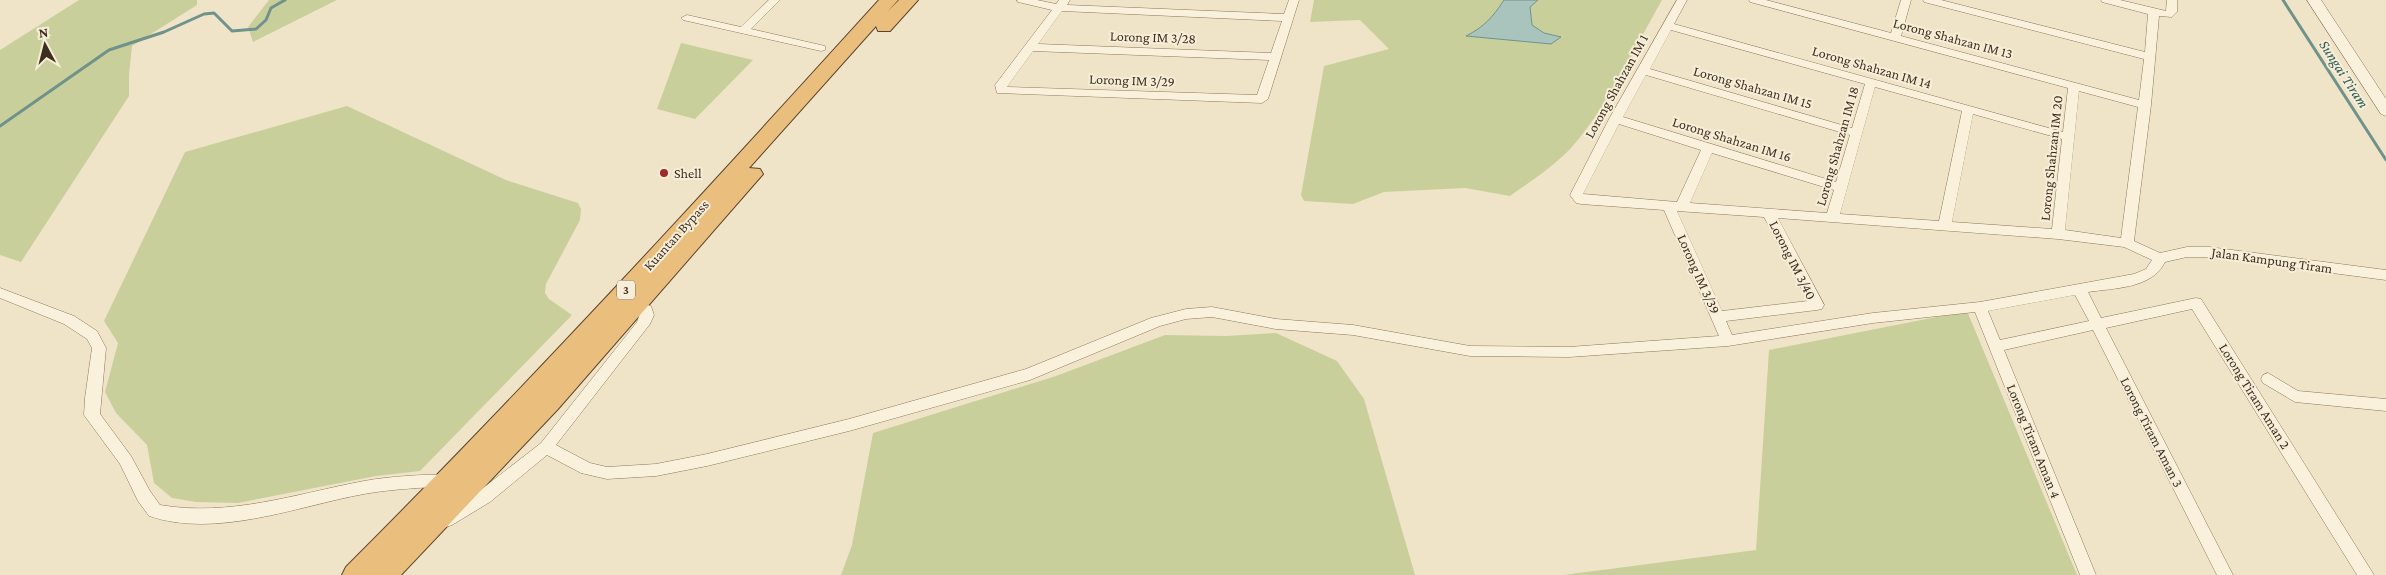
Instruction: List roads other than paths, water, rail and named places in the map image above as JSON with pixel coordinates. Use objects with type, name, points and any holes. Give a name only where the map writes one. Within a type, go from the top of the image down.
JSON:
[{"type":"highway","name":"Kuantan Bypass","points":[[356,575],[452,480],[889,0]]},
{"type":"highway","name":"Kuantan Bypass","points":[[384,575],[549,402],[909,0]]},
{"type":"street","points":[[744,31],[775,0]]},
{"type":"street","points":[[1022,0],[1288,18]]},
{"type":"street","points":[[1275,57],[1294,0]]},
{"type":"street","name":"Lorong Shahzan IM 1","points":[[1675,207],[1581,200],[1576,195],[1615,119],[1682,0]]},
{"type":"street","name":"Lorong Shahzan IM 13","points":[[1754,0],[2144,105]]},
{"type":"street","points":[[1894,38],[1906,0]]},
{"type":"street","points":[[1928,0],[2150,57]]},
{"type":"street","points":[[2106,0],[2170,14],[2172,0]]},
{"type":"street","points":[[2314,0],[2386,111]]},
{"type":"street","points":[[1030,47],[1062,4]]},
{"type":"street","points":[[2127,243],[2154,12]]},
{"type":"street","points":[[687,18],[821,48]]},
{"type":"street","name":"Lorong Shahzan IM 14","points":[[1667,25],[2068,136]]},
{"type":"street","name":"Lorong IM 3/28","points":[[1030,47],[1275,57]]},
{"type":"street","name":"Lorong IM 3/29","points":[[1030,47],[1001,85],[1001,90],[1262,99],[1275,57]]},
{"type":"street","name":"Lorong Shahzan IM 15","points":[[1642,70],[1856,133]]},
{"type":"street","name":"Lorong Shahzan IM 18","points":[[1832,218],[1871,82]]},
{"type":"street","name":"Lorong Shahzan IM 20","points":[[2058,234],[2074,86]]},
{"type":"street","points":[[1945,226],[1968,109]]},
{"type":"street","name":"Lorong Shahzan IM 16","points":[[1615,119],[1840,188]]},
{"type":"street","points":[[546,447],[587,469],[607,473],[656,470],[707,460],[849,425],[1030,374],[1156,322],[1186,314],[1212,312],[1276,324],[1353,330],[1470,351],[1569,352],[1728,341],[1873,318],[1980,307],[2080,290],[2145,276],[2156,268],[2159,258],[2127,243],[2058,234],[1675,207],[1708,148]]},
{"type":"street","name":"Lorong IM 3/39","points":[[1675,207],[1728,341]]},
{"type":"street","name":"Lorong IM 3/40","points":[[1718,318],[1817,305],[1769,214]]},
{"type":"street","name":"Jalan Kampung Tiram","points":[[2159,258],[2187,252],[2209,252],[2386,275]]},
{"type":"street","name":"Lorong Tiram Aman 3","points":[[2080,290],[2224,575]]},
{"type":"street","points":[[0,293],[69,320],[92,335],[99,348],[92,398],[92,415],[126,460],[144,496],[155,511],[194,517],[223,515],[392,483],[452,480]]},
{"type":"street","name":"Lorong Tiram Aman 2","points":[[2098,324],[2196,303],[2366,575]]},
{"type":"street","points":[[427,532],[484,497],[546,447],[569,415],[643,324],[647,315],[646,310],[634,306]]},
{"type":"street","name":"Lorong Tiram Aman 4","points":[[1980,307],[2088,575]]},
{"type":"street","points":[[1996,346],[2098,324]]},
{"type":"street","points":[[2268,379],[2282,390],[2295,396],[2386,405]]},
{"type":"water","points":[[1504,0],[1538,0],[1530,7],[1532,25],[1544,33],[1561,37],[1551,44],[1466,36],[1488,21]]},
{"type":"waterway","points":[[0,126],[109,50],[164,32],[204,14],[214,13],[232,31],[256,29],[266,20],[271,8],[285,0]]},
{"type":"waterway","name":"Sungai Tiram","points":[[2283,0],[2386,160]]},
{"type":"place","name":"Shell","points":[[664,173]]}]
